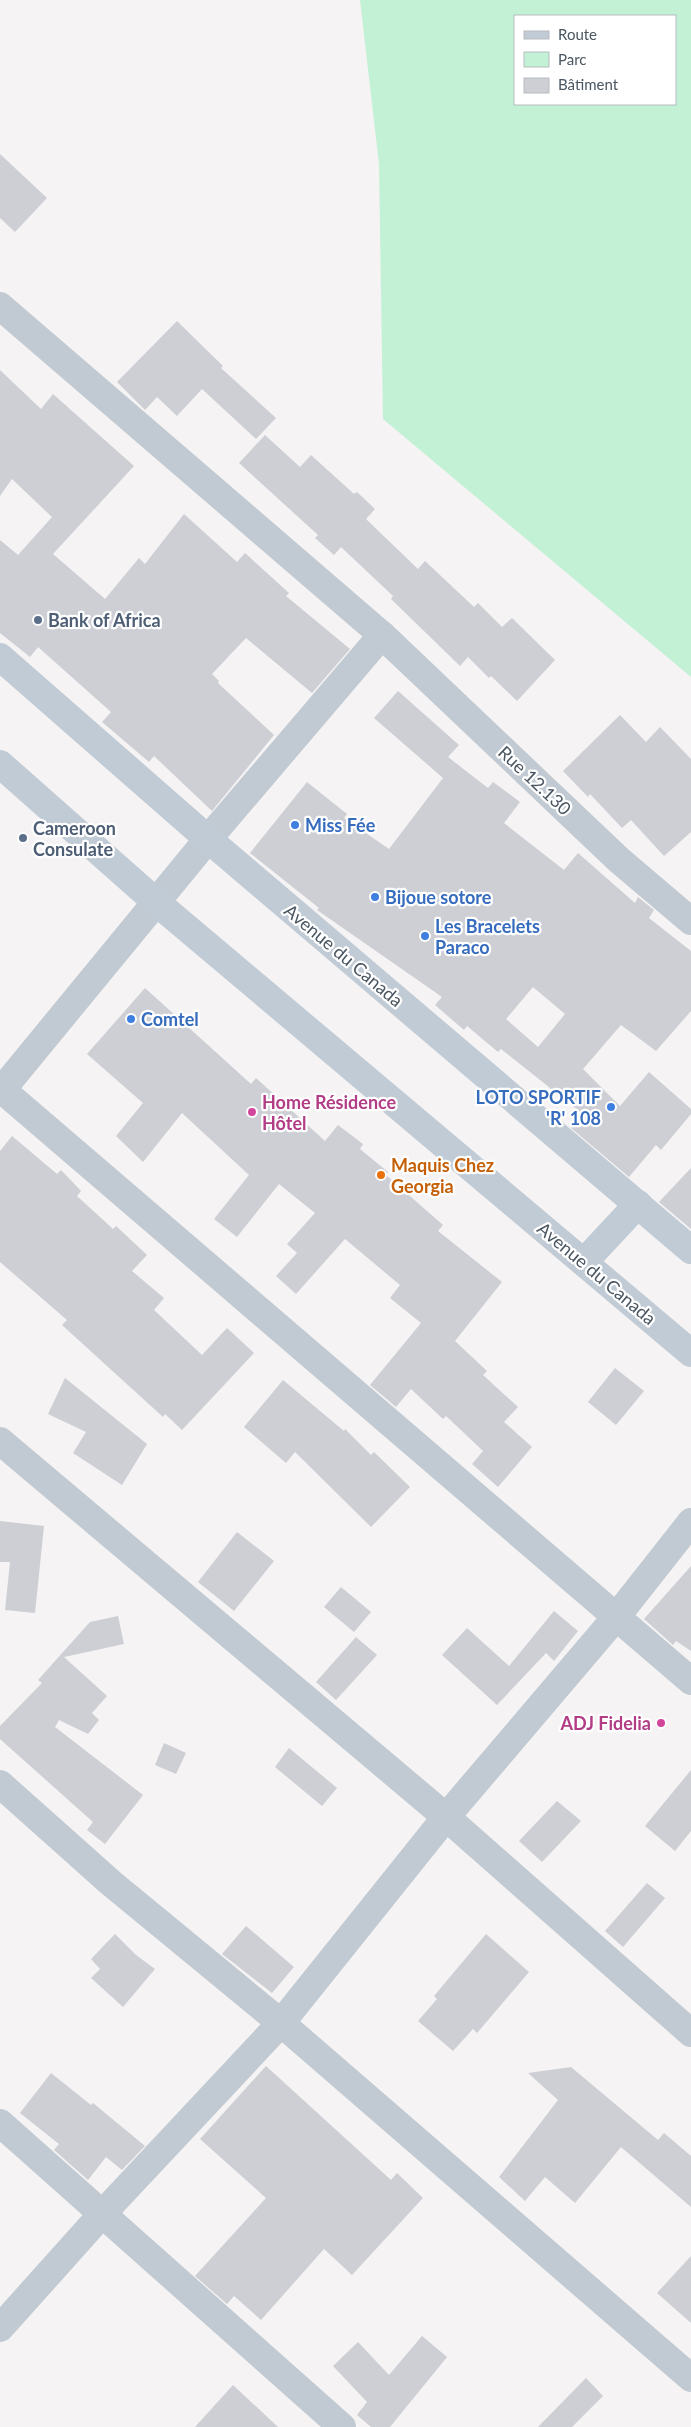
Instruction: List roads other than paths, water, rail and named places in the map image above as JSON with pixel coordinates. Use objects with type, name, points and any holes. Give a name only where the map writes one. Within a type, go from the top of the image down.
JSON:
[{"type":"main road","name":"Avenue du Canada","points":[[0,657],[208,838],[691,1250]]},
{"type":"main road","name":"Avenue du Canada","points":[[0,764],[156,902],[691,1353]]},
{"type":"main road","points":[[584,1262],[638,1204]]},
{"type":"street","name":"Rue 12.130","points":[[0,306],[382,635],[618,860],[691,921]]},
{"type":"street","points":[[382,635],[208,838],[1,1089],[691,1681]]},
{"type":"street","points":[[0,1441],[446,1817],[691,2033]]},
{"type":"street","points":[[0,2328],[281,2023],[446,1817],[617,1616],[691,1522]]},
{"type":"street","points":[[0,1784],[111,1883],[281,2023],[691,2378]]},
{"type":"street","points":[[0,2123],[342,2427]]},
{"type":"place","name":"Bank of Africa","points":[[38,620]]},
{"type":"place","name":"Miss Fée","points":[[295,825]]},
{"type":"place","name":"Cameroon Consulate","points":[[23,838]]},
{"type":"place","name":"Bijoue sotore","points":[[375,897]]},
{"type":"place","name":"Les Bracelets Paraco","points":[[425,936]]},
{"type":"place","name":"Comtel","points":[[131,1019]]},
{"type":"place","name":"LOTO SPORTIF 'R' 108","points":[[611,1107]]},
{"type":"place","name":"Home Résidence Hôtel","points":[[252,1112]]},
{"type":"place","name":"Maquis Chez Georgia","points":[[381,1175]]},
{"type":"place","name":"ADJ Fidelia","points":[[661,1723]]}]
